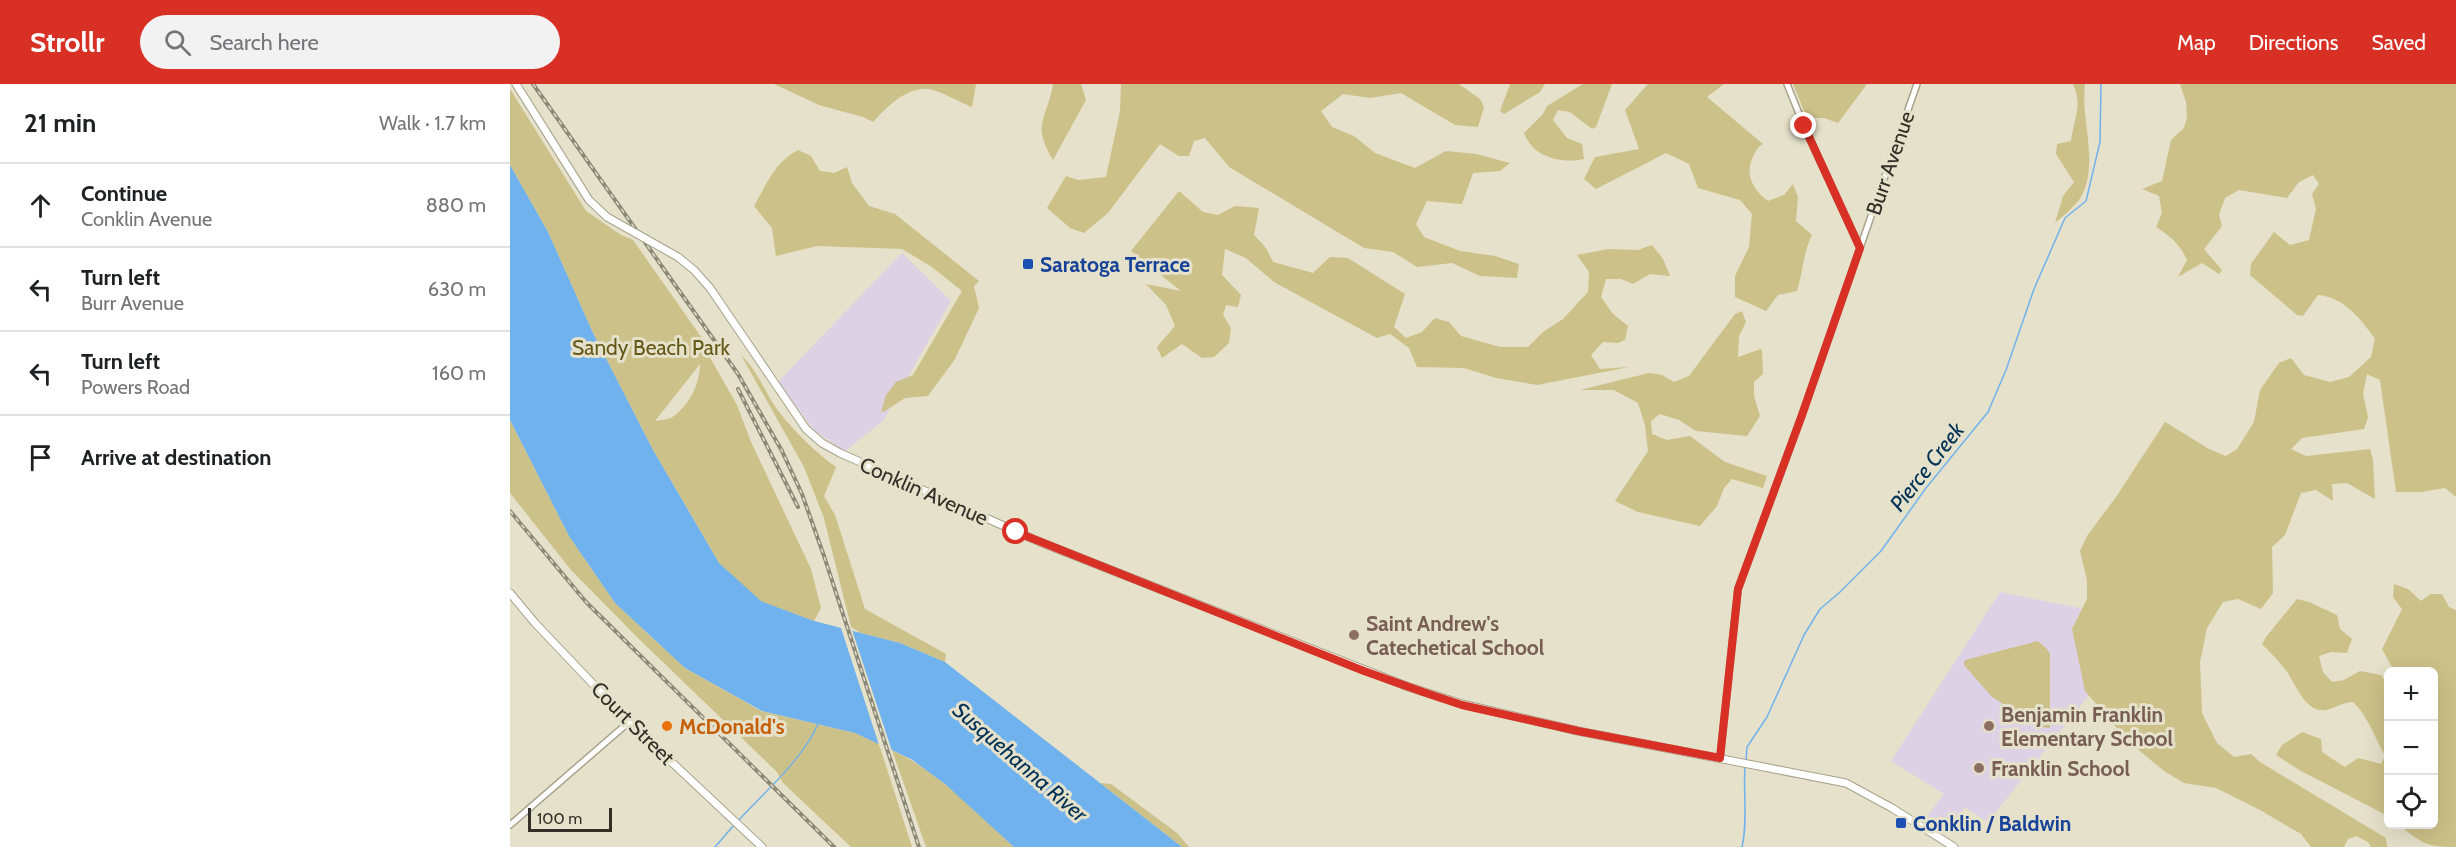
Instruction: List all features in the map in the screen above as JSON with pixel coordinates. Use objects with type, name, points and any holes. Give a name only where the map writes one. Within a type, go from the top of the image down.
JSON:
[{"type":"main road","name":"Conklin Avenue","points":[[516,84],[589,200],[607,217],[678,257],[694,270],[710,288],[806,429],[822,443],[840,453],[1040,542],[1364,671],[1423,692],[1462,705],[1578,731],[1846,783],[1892,808],[1954,847]]},
{"type":"main road","name":"Court Street","points":[[510,593],[535,623],[629,722],[762,847]]},
{"type":"street","points":[[1787,84],[1860,248]]},
{"type":"street","name":"Burr Avenue","points":[[1720,758],[1738,589],[1802,415],[1917,84]]},
{"type":"street","points":[[510,825],[629,722]]},
{"type":"shaded area","points":[[902,253],[951,301],[883,421],[845,451],[815,431],[778,382]]},
{"type":"shaded area","name":"Benjamin Franklin Elementary School","points":[[2000,592],[2084,609],[2093,690],[1988,822],[1965,807],[1945,834],[1924,821],[1944,794],[1891,761]]},
{"type":"green space","points":[[774,84],[976,84],[972,107],[938,92],[920,89],[904,95],[873,122],[819,105]]},
{"type":"green space","points":[[1053,84],[1081,84],[1086,100],[1053,160],[1043,138],[1042,122]]},
{"type":"green space","points":[[1121,84],[1459,84],[1480,99],[1484,107],[1478,127],[1455,125],[1401,93],[1370,98],[1343,94],[1321,111],[1332,127],[1354,136],[1375,153],[1415,168],[1446,151],[1476,154],[1510,163],[1500,171],[1473,173],[1462,204],[1427,201],[1416,224],[1424,237],[1460,251],[1495,256],[1519,264],[1517,278],[1480,276],[1452,263],[1417,267],[1393,252],[1364,248],[1229,167],[1205,138],[1194,141],[1189,156],[1179,156],[1160,144],[1108,213],[1084,233],[1070,228],[1047,208],[1066,176],[1078,180],[1106,177],[1120,111]]},
{"type":"green space","points":[[1510,84],[1545,84],[1540,92],[1504,114],[1500,111]]},
{"type":"green space","points":[[1583,84],[1612,84],[1596,127],[1592,129],[1570,112],[1558,110],[1553,120],[1567,138],[1582,144],[1584,159],[1566,160],[1548,157],[1534,148],[1524,133],[1543,114],[1547,106]]},
{"type":"green space","points":[[1648,84],[1724,84],[1707,97],[1763,144],[1756,151],[1750,165],[1750,177],[1755,188],[1768,201],[1784,195],[1793,184],[1798,197],[1796,221],[1812,235],[1797,291],[1778,295],[1766,311],[1735,297],[1735,276],[1749,247],[1752,214],[1740,200],[1698,188],[1689,164],[1666,153],[1596,189],[1584,179],[1595,157],[1639,149],[1625,110]]},
{"type":"green space","points":[[1793,84],[1867,84],[1838,123],[1824,118],[1807,118]]},
{"type":"green space","points":[[2073,84],[2085,84],[2089,173],[2079,200],[2055,223],[2063,196],[2074,182],[2056,154],[2057,144],[2071,141],[2078,106]]},
{"type":"green space","points":[[2180,84],[2456,84],[2456,497],[2445,488],[2421,492],[2396,492],[2380,380],[2367,374],[2363,394],[2368,417],[2364,429],[2302,438],[2291,449],[2306,456],[2370,449],[2373,460],[2375,499],[2347,483],[2332,484],[2333,501],[2316,490],[2301,493],[2285,535],[2272,547],[2273,593],[2261,609],[2238,599],[2223,602],[2207,628],[2200,662],[2202,713],[2217,743],[2234,757],[2251,754],[2260,762],[2386,838],[2387,847],[2371,847],[2368,842],[2356,836],[2348,839],[2344,847],[2311,847],[2301,834],[2260,810],[2216,788],[2184,783],[2164,771],[2129,742],[2085,691],[2072,629],[2087,599],[2087,580],[2080,551],[2087,536],[2116,497],[2165,422],[2209,449],[2226,456],[2237,449],[2254,422],[2260,390],[2279,363],[2291,358],[2304,375],[2330,382],[2349,377],[2371,357],[2375,339],[2351,310],[2336,300],[2318,295],[2303,316],[2297,315],[2250,275],[2251,264],[2274,232],[2290,245],[2309,240],[2316,209],[2312,194],[2319,184],[2313,175],[2299,182],[2287,198],[2239,190],[2225,198],[2219,215],[2222,226],[2204,249],[2222,270],[2219,274],[2202,263],[2178,277],[2187,260],[2174,241],[2156,227],[2162,213],[2159,196],[2142,189],[2162,181],[2171,140],[2184,128],[2187,117],[2186,102]]},
{"type":"green space","name":"Sandy Beach Park","points":[[510,89],[586,211],[621,235],[633,240],[711,351],[708,354],[737,405],[751,442],[811,569],[821,608],[814,621],[760,601],[719,563],[653,450],[593,333],[548,232],[510,165]],"holes":[[[700,364],[693,393],[685,405],[672,417],[655,421]]]},
{"type":"green space","points":[[798,150],[811,156],[820,171],[834,173],[847,167],[852,183],[869,206],[895,214],[979,281],[974,286],[979,308],[955,359],[928,396],[905,398],[881,412],[886,395],[896,382],[913,375],[962,291],[932,267],[902,249],[817,246],[776,256],[772,228],[754,206],[777,167]]},
{"type":"green space","points":[[1179,191],[1203,212],[1218,215],[1235,206],[1259,208],[1254,235],[1266,248],[1273,262],[1313,273],[1330,257],[1348,258],[1405,294],[1394,327],[1406,338],[1422,332],[1435,318],[1449,322],[1461,336],[1500,347],[1528,347],[1543,332],[1563,319],[1588,292],[1589,272],[1577,255],[1608,249],[1638,250],[1652,245],[1663,259],[1670,276],[1650,274],[1633,284],[1621,279],[1606,279],[1601,297],[1613,314],[1628,326],[1625,340],[1618,343],[1603,342],[1591,355],[1600,369],[1629,367],[1537,385],[1496,378],[1464,368],[1417,367],[1409,348],[1390,334],[1377,338],[1274,282],[1246,258],[1225,249],[1222,275],[1241,295],[1238,307],[1226,305],[1223,315],[1231,328],[1229,343],[1214,357],[1202,358],[1182,344],[1162,358],[1157,347],[1175,326],[1166,305],[1146,284],[1181,291],[1131,251]]},
{"type":"green space","points":[[1742,311],[1746,322],[1739,336],[1738,357],[1761,349],[1763,374],[1754,382],[1754,396],[1760,416],[1747,436],[1696,431],[1679,420],[1660,414],[1651,421],[1652,434],[1667,440],[1690,436],[1725,462],[1767,476],[1763,488],[1732,479],[1724,488],[1717,506],[1700,526],[1638,512],[1615,501],[1648,451],[1645,425],[1638,403],[1614,390],[1580,390],[1649,373],[1662,375],[1674,382],[1689,376],[1735,314]]},
{"type":"green space","points":[[741,355],[785,419],[813,448],[836,467],[824,496],[835,515],[865,609],[946,654],[945,662],[900,643],[861,633],[851,627],[824,518],[804,467]]},
{"type":"green space","points":[[510,420],[569,536],[615,603],[685,668],[761,711],[855,733],[879,744],[912,847],[851,847],[783,783],[777,772],[571,570],[510,493]]},
{"type":"green space","points":[[2394,584],[2408,589],[2421,601],[2431,594],[2442,594],[2449,607],[2456,610],[2456,847],[2424,843],[2404,829],[2438,829],[2438,667],[2392,667],[2382,649],[2402,609],[2393,597]]},
{"type":"green space","points":[[2297,599],[2337,615],[2340,629],[2352,639],[2347,653],[2331,652],[2319,656],[2323,672],[2332,682],[2344,680],[2360,671],[2381,675],[2384,679],[2384,754],[2367,720],[2353,702],[2319,710],[2306,702],[2285,669],[2262,644]]},
{"type":"green space","points":[[2038,641],[2050,654],[2050,728],[2041,727],[1992,697],[1964,665],[1965,660]]},
{"type":"green space","points":[[2302,732],[2321,739],[2322,752],[2345,767],[2358,758],[2381,764],[2384,758],[2384,814],[2301,771],[2276,755],[2282,745]]},
{"type":"green space","points":[[892,750],[941,781],[1014,847],[926,847]]},
{"type":"green space","points":[[1100,783],[1111,784],[1177,833],[1189,847],[1182,847]]},
{"type":"water","name":"Susquehanna River","points":[[510,165],[548,232],[593,333],[653,450],[719,563],[761,601],[814,621],[900,643],[945,662],[1182,847],[1014,847],[945,784],[911,759],[855,733],[762,711],[685,668],[615,603],[569,536],[510,420]]},
{"type":"pier","points":[[840,625],[851,627],[893,754],[880,748]]},
{"type":"waterway","name":"Pierce Creek","points":[[1746,761],[1747,747],[1767,717],[1804,635],[1820,609],[1881,551],[1926,488],[1988,412],[2006,370],[2034,289],[2065,218],[2086,201],[2100,142],[2101,84]]},
{"type":"waterway","points":[[737,822],[792,764],[818,724]]},
{"type":"waterway","name":"Pierce Creek","points":[[1742,847],[1745,827],[1745,766]]},
{"type":"waterway","points":[[715,847],[734,825]]},
{"type":"railway","points":[[533,84],[738,374],[782,451],[802,494],[824,556],[919,847]]},
{"type":"railway","points":[[738,389],[798,507]]},
{"type":"railway","points":[[510,511],[586,602],[834,847]]},
{"type":"place","name":"Saratoga Terrace","points":[[1028,264]]},
{"type":"place","name":"Saint Andrew's Catechetical School","points":[[1354,635]]},
{"type":"place","name":"McDonald's","points":[[667,726]]},
{"type":"place","name":"Benjamin Franklin Elementary School","points":[[1989,726]]},
{"type":"place","name":"Franklin School","points":[[1979,768]]},
{"type":"place","name":"Conklin / Baldwin","points":[[1901,823]]},
{"type":"route","points":[[1016,532],[1364,671],[1462,705],[1578,731],[1720,758],[1738,589],[1860,248],[1804,126]]}]
